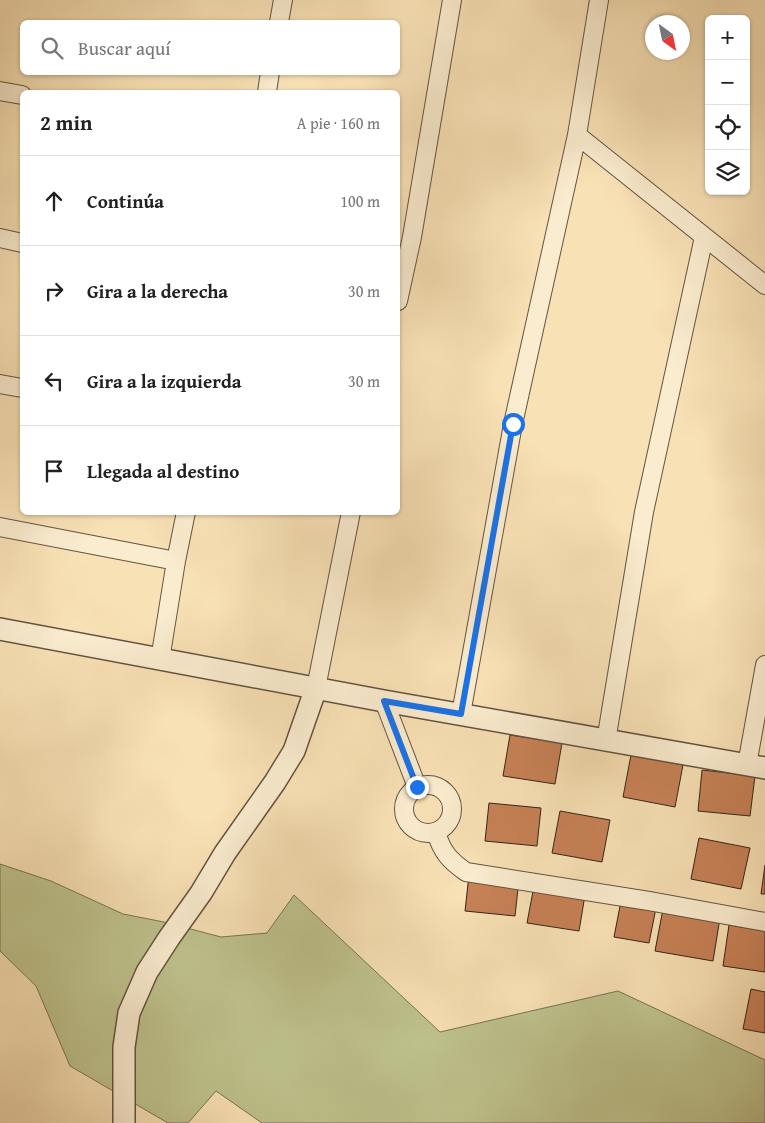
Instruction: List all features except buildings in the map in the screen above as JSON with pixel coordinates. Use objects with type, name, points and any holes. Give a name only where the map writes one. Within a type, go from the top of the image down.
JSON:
[{"type":"street","points":[[279,20],[283,0]]},
{"type":"street","points":[[400,293],[412,237],[452,0]]},
{"type":"street","points":[[461,714],[513,424],[577,135],[599,0]]},
{"type":"street","points":[[267,90],[270,75]]},
{"type":"street","points":[[0,91],[20,95]]},
{"type":"street","points":[[577,135],[765,285]]},
{"type":"street","points":[[606,741],[644,512],[704,237]]},
{"type":"street","points":[[0,238],[20,242]]},
{"type":"street","points":[[0,384],[20,388]]},
{"type":"street","points":[[160,660],[185,515]]},
{"type":"street","points":[[124,1123],[125,1038],[129,1013],[147,972],[201,893],[225,853],[276,782],[294,751],[316,688],[350,515]]},
{"type":"street","points":[[0,528],[176,561]]},
{"type":"street","points":[[0,629],[384,701],[756,767],[765,665]]},
{"type":"street","points":[[384,701],[417,787]]},
{"type":"street","points":[[425,784],[441,788],[451,800],[453,807],[452,815],[449,823],[444,828],[428,834],[413,828],[407,822],[404,815],[406,798],[417,787],[425,784]]},
{"type":"street","points":[[436,832],[440,846],[452,862],[466,872],[650,901],[765,922]]},
{"type":"green space","points":[[0,864],[51,881],[123,914],[164,922],[221,937],[267,933],[294,895],[440,1032],[618,991],[765,1060],[765,1123],[262,1123],[216,1091],[188,1123],[168,1123],[70,1066],[36,986],[0,951]]},
{"type":"route","points":[[417,787],[384,701],[461,714],[513,424]]}]
